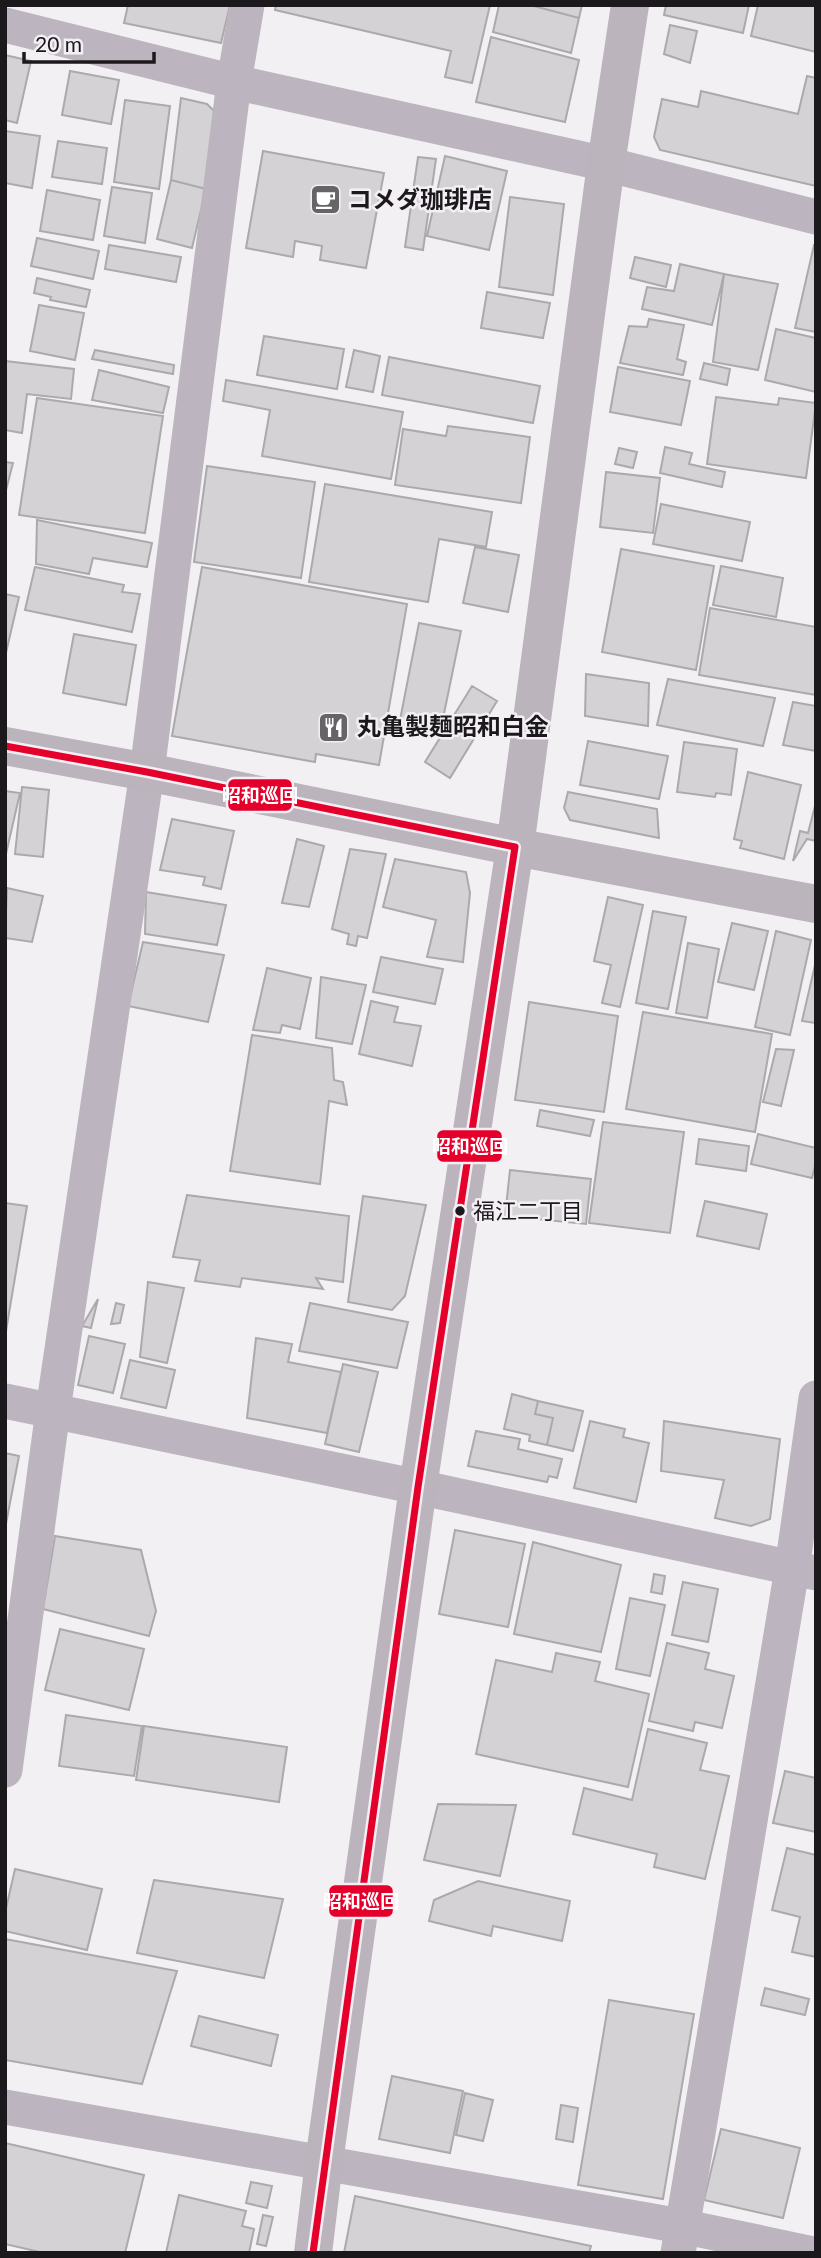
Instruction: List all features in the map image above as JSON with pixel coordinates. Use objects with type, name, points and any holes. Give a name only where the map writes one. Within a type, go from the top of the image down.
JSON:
[{"type":"street","points":[[5,1770],[53,1410],[147,772],[234,82],[247,5]]},
{"type":"street","points":[[313,2253],[418,1487],[515,847],[606,164],[631,5]]},
{"type":"street","points":[[5,25],[234,82],[606,164],[816,217]]},
{"type":"street","points":[[5,746],[816,904]]},
{"type":"street","points":[[680,2239],[804,1571],[816,1398]]},
{"type":"street","points":[[5,1401],[804,1571]]},
{"type":"street","points":[[5,2107],[324,2162],[680,2239],[808,2253]]},
{"type":"building","points":[[128,5],[230,5],[221,43],[124,23]]},
{"type":"building","points":[[276,5],[490,5],[472,83],[445,77],[451,51],[275,10]]},
{"type":"building","points":[[499,5],[530,5],[579,18],[571,53],[493,32]]},
{"type":"building","points":[[530,5],[582,5],[579,18]]},
{"type":"building","points":[[666,5],[749,5],[743,33],[664,15]]},
{"type":"building","points":[[758,5],[816,5],[816,52],[751,36]]},
{"type":"building","points":[[670,25],[697,31],[690,63],[664,54]]},
{"type":"building","points":[[491,37],[579,60],[565,122],[476,102]]},
{"type":"building","points":[[5,55],[31,61],[17,123],[5,120]]},
{"type":"building","points":[[70,71],[119,80],[111,124],[62,115]]},
{"type":"building","points":[[807,76],[816,78],[816,186],[660,150],[654,137],[662,99],[698,107],[701,91],[798,114]]},
{"type":"building","points":[[181,98],[207,104],[222,119],[206,189],[171,180]]},
{"type":"building","points":[[125,100],[170,106],[159,189],[114,182]]},
{"type":"building","points":[[5,131],[40,136],[32,188],[5,183]]},
{"type":"building","points":[[58,141],[107,148],[102,184],[52,177]]},
{"type":"building","points":[[263,151],[384,173],[366,268],[320,260],[322,246],[295,241],[293,257],[246,248]]},
{"type":"building","points":[[445,156],[507,171],[489,250],[427,236]]},
{"type":"building","points":[[418,157],[436,159],[423,250],[405,247]]},
{"type":"building","points":[[171,180],[206,189],[192,248],[157,239]]},
{"type":"building","points":[[112,187],[152,193],[145,243],[104,236]]},
{"type":"building","points":[[47,190],[100,200],[93,240],[40,231]]},
{"type":"building","points":[[510,197],[564,204],[553,295],[499,287]]},
{"type":"building","points":[[37,238],[99,251],[93,279],[31,266]]},
{"type":"building","points":[[109,245],[181,257],[176,282],[105,269]]},
{"type":"building","points":[[816,245],[816,332],[795,328]]},
{"type":"building","points":[[635,257],[671,265],[666,287],[630,278]]},
{"type":"building","points":[[680,264],[724,274],[712,325],[642,309],[647,287],[674,291]]},
{"type":"building","points":[[724,274],[778,284],[758,370],[713,362]]},
{"type":"building","points":[[37,278],[90,290],[86,307],[50,300],[51,297],[34,293]]},
{"type":"building","points":[[487,292],[550,303],[543,338],[481,328]]},
{"type":"building","points":[[39,305],[84,313],[75,360],[30,351]]},
{"type":"building","points":[[649,319],[684,325],[677,359],[686,362],[683,375],[620,363],[629,326],[647,327]]},
{"type":"building","points":[[776,329],[816,338],[816,392],[765,380]]},
{"type":"building","points":[[264,336],[344,349],[337,389],[257,375]]},
{"type":"building","points":[[95,350],[174,365],[173,374],[92,359]]},
{"type":"building","points":[[354,350],[380,356],[373,392],[346,387]]},
{"type":"building","points":[[389,357],[540,386],[533,423],[382,395]]},
{"type":"building","points":[[5,361],[74,369],[71,399],[27,394],[22,433],[5,430]]},
{"type":"building","points":[[704,363],[730,369],[727,385],[700,379]]},
{"type":"building","points":[[618,367],[690,381],[681,425],[610,412]]},
{"type":"building","points":[[99,370],[169,387],[163,413],[92,400]]},
{"type":"building","points":[[226,380],[403,412],[391,479],[262,456],[270,410],[223,401]]},
{"type":"building","points":[[716,397],[778,405],[779,398],[816,403],[806,478],[707,464]]},
{"type":"building","points":[[37,398],[163,416],[145,533],[19,515]]},
{"type":"building","points":[[448,426],[530,437],[521,503],[395,485],[403,429],[446,436]]},
{"type":"building","points":[[665,447],[692,453],[689,464],[725,472],[722,487],[660,473]]},
{"type":"building","points":[[619,448],[637,452],[633,468],[615,464]]},
{"type":"building","points":[[5,462],[13,463],[5,494]]},
{"type":"building","points":[[207,466],[315,482],[301,578],[194,562]]},
{"type":"building","points":[[606,472],[660,478],[653,533],[600,527]]},
{"type":"building","points":[[325,484],[492,512],[486,547],[439,539],[428,602],[309,582]]},
{"type":"building","points":[[661,504],[750,522],[742,561],[653,544]]},
{"type":"building","points":[[37,520],[152,543],[147,567],[93,558],[89,574],[36,564]]},
{"type":"building","points":[[475,547],[519,555],[508,612],[463,603]]},
{"type":"building","points":[[621,549],[714,566],[696,670],[602,652]]},
{"type":"building","points":[[721,566],[783,578],[776,617],[713,605]]},
{"type":"building","points":[[35,567],[124,585],[122,592],[140,594],[132,632],[25,610]]},
{"type":"building","points":[[202,567],[407,604],[379,765],[316,754],[315,762],[172,736]]},
{"type":"building","points":[[5,594],[19,597],[5,657]]},
{"type":"building","points":[[710,608],[816,627],[816,695],[699,675]]},
{"type":"building","points":[[419,623],[461,631],[440,733],[399,725]]},
{"type":"building","points":[[74,634],[136,645],[126,705],[63,693]]},
{"type":"building","points":[[586,674],[649,683],[648,726],[585,716]]},
{"type":"building","points":[[668,679],[775,698],[763,746],[657,725]]},
{"type":"building","points":[[472,686],[497,701],[450,778],[425,762]]},
{"type":"building","points":[[793,702],[816,706],[816,751],[783,745]]},
{"type":"building","points":[[588,741],[668,756],[659,799],[580,785]]},
{"type":"building","points":[[684,742],[737,749],[731,795],[716,793],[715,797],[677,792]]},
{"type":"building","points":[[748,772],[801,785],[784,859],[740,848],[742,841],[734,839]]},
{"type":"building","points":[[22,787],[49,790],[43,857],[15,854]]},
{"type":"building","points":[[5,791],[20,793],[5,858]]},
{"type":"building","points":[[568,792],[657,809],[659,838],[570,820],[564,808]]},
{"type":"building","points":[[816,802],[816,841],[807,839],[793,861],[800,831],[808,833]]},
{"type":"building","points":[[172,819],[234,831],[221,889],[203,885],[205,877],[160,870]]},
{"type":"building","points":[[297,839],[324,846],[309,907],[282,903]]},
{"type":"building","points":[[350,849],[386,854],[367,938],[358,936],[356,946],[347,944],[349,934],[332,929]]},
{"type":"building","points":[[395,859],[466,872],[470,893],[463,962],[427,957],[436,920],[383,907]]},
{"type":"building","points":[[7,888],[43,896],[32,942],[5,938]]},
{"type":"building","points":[[146,892],[226,905],[217,945],[145,934]]},
{"type":"building","points":[[608,897],[643,905],[620,1007],[602,1003],[611,965],[594,961]]},
{"type":"building","points":[[653,911],[686,917],[668,1009],[636,1003]]},
{"type":"building","points":[[732,923],[768,931],[754,990],[718,982]]},
{"type":"building","points":[[776,931],[811,940],[790,1035],[755,1027]]},
{"type":"building","points":[[143,942],[224,955],[208,1022],[128,1006]]},
{"type":"building","points":[[688,943],[719,949],[707,1018],[676,1013]]},
{"type":"building","points":[[381,957],[443,969],[435,1004],[373,992]]},
{"type":"building","points":[[816,965],[816,1023],[802,1021]]},
{"type":"building","points":[[267,968],[311,978],[300,1029],[282,1025],[280,1033],[253,1030]]},
{"type":"building","points":[[321,977],[366,985],[352,1044],[316,1038]]},
{"type":"building","points":[[371,1001],[398,1007],[394,1022],[421,1026],[412,1066],[359,1054]]},
{"type":"building","points":[[529,1002],[618,1016],[604,1112],[515,1100]]},
{"type":"building","points":[[643,1012],[772,1034],[755,1132],[626,1109]]},
{"type":"building","points":[[252,1035],[332,1048],[334,1080],[343,1082],[347,1105],[329,1101],[320,1184],[230,1171]]},
{"type":"building","points":[[776,1049],[794,1050],[781,1106],[763,1102]]},
{"type":"building","points":[[540,1110],[594,1120],[590,1136],[537,1126]]},
{"type":"building","points":[[603,1122],[684,1132],[670,1233],[589,1223]]},
{"type":"building","points":[[758,1134],[816,1148],[812,1178],[751,1164]]},
{"type":"building","points":[[699,1139],[749,1146],[746,1171],[696,1164]]},
{"type":"building","points":[[510,1170],[591,1179],[586,1224],[505,1216]]},
{"type":"building","points":[[187,1195],[349,1216],[343,1282],[316,1278],[323,1289],[242,1278],[240,1287],[195,1281],[200,1260],[173,1257]]},
{"type":"building","points":[[363,1196],[426,1205],[405,1296],[392,1310],[348,1302]]},
{"type":"building","points":[[705,1201],[767,1214],[759,1249],[697,1236]]},
{"type":"building","points":[[5,1203],[27,1206],[5,1337]]},
{"type":"building","points":[[148,1282],[184,1288],[167,1363],[140,1357]]},
{"type":"building","points":[[98,1299],[91,1328],[82,1326]]},
{"type":"building","points":[[116,1303],[124,1305],[120,1323],[111,1324]]},
{"type":"building","points":[[310,1303],[408,1322],[397,1368],[299,1351]]},
{"type":"building","points":[[89,1336],[125,1344],[113,1393],[78,1385]]},
{"type":"building","points":[[256,1338],[292,1344],[288,1362],[341,1372],[327,1433],[247,1418]]},
{"type":"building","points":[[130,1360],[175,1370],[166,1408],[121,1398]]},
{"type":"building","points":[[343,1364],[378,1372],[359,1452],[325,1444]]},
{"type":"building","points":[[512,1394],[538,1401],[535,1414],[553,1418],[547,1445],[529,1441],[530,1435],[504,1429]]},
{"type":"building","points":[[538,1401],[583,1411],[573,1451],[547,1445],[553,1418],[535,1414]]},
{"type":"building","points":[[590,1421],[625,1429],[623,1437],[649,1443],[636,1502],[574,1488]]},
{"type":"building","points":[[664,1421],[780,1439],[770,1519],[751,1526],[715,1518],[724,1480],[661,1471]]},
{"type":"building","points":[[476,1431],[520,1439],[518,1449],[562,1459],[557,1478],[549,1476],[547,1482],[468,1466]]},
{"type":"building","points":[[5,1453],[19,1456],[5,1529]]},
{"type":"building","points":[[455,1530],[525,1544],[508,1627],[439,1614]]},
{"type":"building","points":[[55,1536],[141,1550],[156,1611],[149,1636],[43,1609]]},
{"type":"building","points":[[533,1542],[621,1565],[601,1652],[514,1634]]},
{"type":"building","points":[[654,1574],[665,1576],[662,1594],[651,1592]]},
{"type":"building","points":[[683,1582],[718,1589],[708,1642],[672,1635]]},
{"type":"building","points":[[630,1598],[665,1605],[650,1676],[616,1669]]},
{"type":"building","points":[[60,1629],[144,1649],[129,1710],[45,1690]]},
{"type":"building","points":[[667,1643],[709,1653],[705,1669],[734,1676],[722,1728],[695,1722],[693,1731],[649,1721]]},
{"type":"building","points":[[556,1653],[600,1662],[595,1681],[649,1694],[628,1787],[476,1754],[496,1660],[552,1672]]},
{"type":"building","points":[[66,1715],[142,1726],[134,1776],[59,1766]]},
{"type":"building","points":[[144,1726],[287,1747],[279,1802],[136,1780]]},
{"type":"building","points":[[648,1729],[707,1743],[700,1770],[729,1776],[705,1879],[654,1867],[657,1854],[573,1834],[584,1788],[632,1800]]},
{"type":"building","points":[[785,1771],[816,1778],[816,1832],[773,1823]]},
{"type":"building","points":[[438,1804],[516,1805],[500,1876],[424,1860]]},
{"type":"building","points":[[787,1848],[816,1855],[816,1957],[792,1952],[800,1917],[772,1910]]},
{"type":"building","points":[[15,1869],[102,1889],[87,1950],[5,1931],[5,1913]]},
{"type":"building","points":[[154,1880],[283,1899],[264,1978],[137,1953]]},
{"type":"building","points":[[478,1881],[570,1901],[562,1941],[493,1926],[491,1936],[429,1921],[434,1900]]},
{"type":"building","points":[[5,1939],[177,1971],[142,2084],[5,2060]]},
{"type":"building","points":[[765,1988],[809,1999],[805,2015],[761,2005]]},
{"type":"building","points":[[609,2000],[694,2014],[663,2199],[578,2185]]},
{"type":"building","points":[[199,2016],[278,2035],[271,2066],[191,2046]]},
{"type":"building","points":[[392,2076],[463,2091],[450,2153],[379,2139]]},
{"type":"building","points":[[465,2093],[493,2100],[483,2141],[456,2135]]},
{"type":"building","points":[[561,2105],[578,2108],[573,2142],[556,2139]]},
{"type":"building","points":[[721,2129],[800,2148],[783,2218],[704,2200]]},
{"type":"building","points":[[5,2143],[144,2175],[125,2253],[44,2253],[5,2244]]},
{"type":"building","points":[[251,2182],[272,2186],[267,2208],[246,2203]]},
{"type":"building","points":[[179,2195],[246,2211],[242,2226],[254,2229],[249,2253],[166,2253]]},
{"type":"building","points":[[355,2196],[591,2246],[589,2253],[344,2253]]},
{"type":"building","points":[[263,2215],[273,2217],[266,2246],[257,2244]]},
{"type":"transit line","name":"昭和巡回","points":[[5,746],[515,847]]},
{"type":"transit line","name":"昭和巡回","points":[[313,2253],[418,1487],[515,847]]},
{"type":"place","name":"コメダ珈琲店","points":[[325,200]]},
{"type":"place","name":"丸亀製麺昭和白金","points":[[334,727]]},
{"type":"place","name":"福江二丁目","points":[[460,1211]]}]
